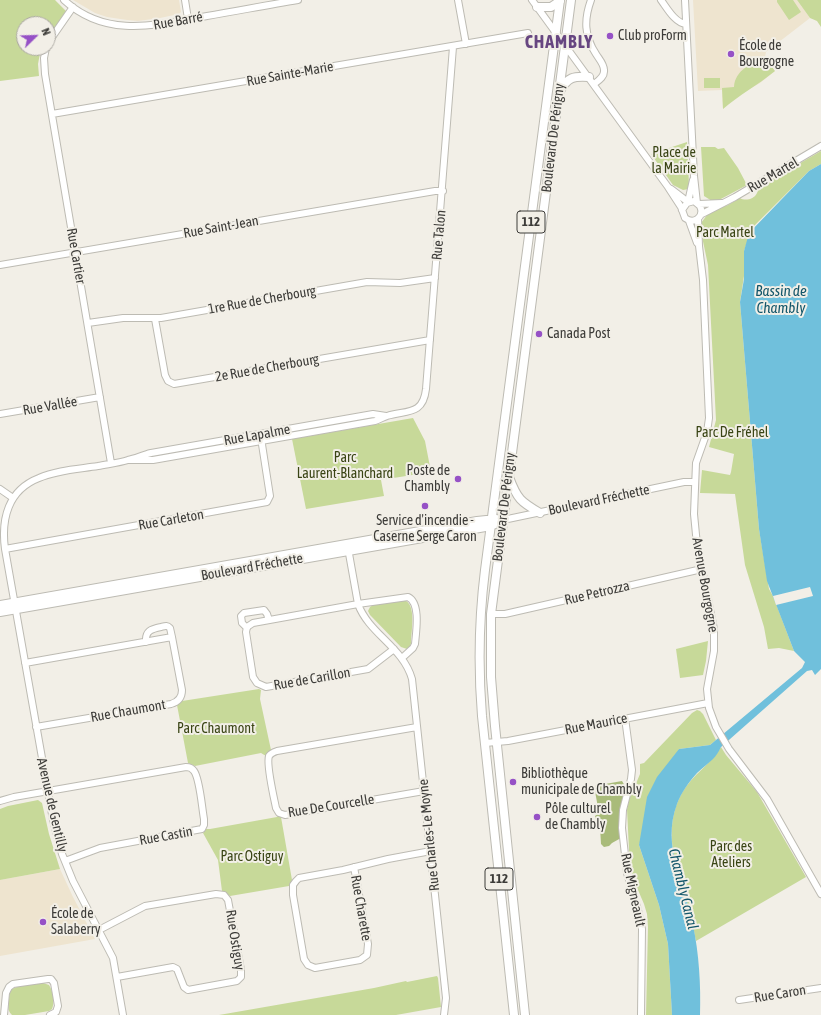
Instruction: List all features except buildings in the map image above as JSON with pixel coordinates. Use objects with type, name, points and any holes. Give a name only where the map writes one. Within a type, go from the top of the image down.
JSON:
[{"type":"main road","name":"Boulevard De Périgny","points":[[514,1015],[485,743],[481,693],[480,632],[482,595],[491,522],[560,0]]},
{"type":"main road","points":[[535,4],[550,7],[560,0]]},
{"type":"main road","name":"Boulevard De Périgny","points":[[525,1015],[496,742],[492,685],[491,614],[571,0]]},
{"type":"main road","points":[[558,94],[565,82],[571,78],[577,76],[589,77]]},
{"type":"main road","points":[[509,476],[517,496],[525,504],[540,513]]},
{"type":"main road","name":"Boulevard Fréchette","points":[[0,612],[15,606],[503,520]]},
{"type":"main road","name":"Boulevard Fréchette","points":[[0,605],[15,606]]},
{"type":"street","name":"Rue Barré","points":[[64,0],[96,20],[123,26],[144,26],[298,0]]},
{"type":"street","points":[[185,0],[188,19]]},
{"type":"street","points":[[458,0],[466,44]]},
{"type":"street","points":[[591,0],[586,18],[586,32],[604,70],[604,75],[594,84]]},
{"type":"street","points":[[661,0],[678,21],[686,24]]},
{"type":"street","points":[[684,0],[694,176],[698,204]]},
{"type":"street","points":[[535,4],[668,187],[684,216],[689,221],[694,221],[700,216],[702,209],[698,204],[692,201],[688,202],[668,187]]},
{"type":"street","points":[[56,31],[73,7]]},
{"type":"street","name":"Rue Sainte-Marie","points":[[52,114],[528,33]]},
{"type":"street","name":"Rue Talon","points":[[406,412],[418,407],[424,398],[436,278],[453,46]]},
{"type":"street","name":"Rue Cartier","points":[[44,56],[44,66],[111,463]]},
{"type":"street","name":"Rue Martel","points":[[700,216],[821,146]]},
{"type":"street","points":[[682,210],[688,202],[694,176]]},
{"type":"street","name":"Rue Saint-Jean","points":[[0,265],[443,190]]},
{"type":"street","name":"Rue Martel","points":[[698,204],[724,203]]},
{"type":"street","name":"Avenue Bourgogne","points":[[700,216],[699,246],[702,273],[709,418],[707,432],[696,463],[695,527],[714,629],[714,651],[707,689],[708,703],[716,727],[729,749],[768,799],[821,894]]},
{"type":"street","name":"Avenue Bourgogne","points":[[689,221],[699,246]]},
{"type":"street","name":"1re Rue de Cherbourg","points":[[88,323],[123,318],[156,319],[361,283],[400,283],[436,278]]},
{"type":"street","name":"2e Rue de Cherbourg","points":[[156,319],[165,375],[168,381],[174,384],[430,340]]},
{"type":"street","name":"Rue Vallée","points":[[0,414],[100,397]]},
{"type":"street","name":"Rue Lapalme","points":[[129,460],[148,461],[375,421],[386,416],[406,412]]},
{"type":"street","name":"Rue Lapalme","points":[[15,606],[5,549],[3,524],[7,510],[13,498],[27,484],[39,478],[54,474],[129,460],[146,454],[373,414],[386,416]]},
{"type":"street","name":"Rue Carleton","points":[[5,549],[264,504],[268,501],[270,496],[260,434]]},
{"type":"street","name":"Boulevard Fréchette","points":[[503,520],[540,513],[573,504],[684,482],[695,482]]},
{"type":"street","points":[[0,489],[13,498]]},
{"type":"street","name":"Rue Charles-Le Moyne","points":[[348,547],[358,604],[367,620],[402,658],[409,668],[412,679],[446,998],[444,1015]]},
{"type":"street","name":"Rue Petrozza","points":[[491,614],[505,614],[702,569]]},
{"type":"street","points":[[247,628],[252,624],[269,620],[358,604],[408,597],[413,600],[416,610],[415,644],[413,648],[402,658]]},
{"type":"street","name":"Avenue de Gentilly","points":[[15,606],[47,792],[56,834],[65,861],[80,897],[111,953],[117,977],[123,1015]]},
{"type":"street","name":"Rue de Carillon","points":[[269,620],[264,610],[244,612],[241,616],[242,622],[247,628],[246,632],[253,677],[259,685],[266,687],[368,669],[394,649]]},
{"type":"street","points":[[25,663],[146,642],[172,637],[170,628],[166,626],[151,629],[147,634],[146,642]]},
{"type":"street","name":"Rue Chaumont","points":[[36,727],[176,702],[180,698],[182,690],[172,637]]},
{"type":"street","name":"Rue Maurice","points":[[485,743],[708,703]]},
{"type":"street","name":"Rue Migneault","points":[[624,718],[632,770],[623,810],[623,834],[627,873],[637,905],[642,929],[641,1015]]},
{"type":"street","name":"Rue De Courcelle","points":[[417,727],[277,751],[272,753],[270,756],[269,767],[276,808],[279,813],[285,815],[424,791]]},
{"type":"street","name":"Rue Castin","points":[[47,792],[187,767],[194,770],[197,779],[204,819],[202,829],[100,848],[65,861]]},
{"type":"street","points":[[0,801],[14,797],[47,792]]},
{"type":"street","name":"Rue Charette","points":[[354,867],[368,944],[367,955],[360,960],[316,968],[310,966],[304,959],[293,895],[293,885],[298,879],[431,850]]},
{"type":"street","name":"Rue Ostiguy","points":[[99,930],[145,906],[216,894],[225,896],[229,902],[241,970],[241,977],[237,981],[188,990],[184,987],[177,969],[173,967],[117,977]]},
{"type":"street","points":[[4,1015],[8,987],[13,984],[51,979],[54,983],[58,1006],[56,1012],[50,1015]]},
{"type":"street","name":"Rue Caron","points":[[739,1000],[821,988]]},
{"type":"shaded area","points":[[73,0],[179,0],[181,12],[179,14],[160,18],[138,21],[127,20],[107,17],[95,13]]},
{"type":"shaded area","name":"École de Bourgogne","points":[[693,0],[797,0],[810,18],[766,52],[765,57],[775,71],[760,83],[739,95],[723,109],[722,90],[698,91]]},
{"type":"shaded area","name":"École de Salaberry","points":[[60,869],[95,939],[0,956],[0,880]]},
{"type":"green space","points":[[0,0],[55,0],[66,11],[56,26],[56,16],[16,16],[16,56],[40,56],[38,64],[39,76],[0,81]]},
{"type":"green space","points":[[777,0],[793,0],[801,12],[789,20]]},
{"type":"green space","points":[[797,0],[821,0],[821,27],[817,21],[810,18]]},
{"type":"green space","points":[[765,57],[775,71],[723,109],[722,88],[734,87],[737,76],[745,68]]},
{"type":"green space","points":[[704,78],[720,78],[720,88],[704,88]]},
{"type":"green space","name":"Place de la Mairie","points":[[687,142],[689,189],[683,190],[673,185],[651,154]]},
{"type":"green space","points":[[701,147],[715,147],[718,149],[724,148],[738,168],[747,185],[719,200],[712,201],[704,196]]},
{"type":"green space","name":"Parc De Fréhel","points":[[821,151],[821,164],[809,171],[752,228],[744,251],[744,276],[740,302],[759,529],[769,589],[794,651],[779,648],[768,649],[764,627],[745,565],[735,494],[700,493],[702,470],[730,475],[734,454],[709,447],[716,420],[708,265],[701,232],[701,223],[707,215],[713,211],[740,198],[746,200],[754,197],[759,187]]},
{"type":"green space","name":"Parc Laurent-Blanchard","points":[[413,418],[425,441],[431,472],[381,480],[384,496],[306,509],[292,439]]},
{"type":"green space","points":[[404,600],[411,607],[412,612],[411,643],[410,647],[407,649],[401,647],[370,615],[368,611],[373,605]]},
{"type":"green space","points":[[708,641],[703,675],[680,678],[676,649]]},
{"type":"green space","name":"Parc Chaumont","points":[[259,689],[261,690],[260,699],[271,750],[266,756],[261,753],[195,766],[188,763],[177,705],[182,701]]},
{"type":"green space","points":[[697,710],[703,714],[716,740],[710,745],[679,749],[639,845],[659,905],[668,944],[672,1015],[646,1015],[647,914],[632,876],[627,809],[629,800],[640,774],[640,764],[644,763],[692,713]]},
{"type":"green space","name":"Parc des Ateliers","points":[[721,747],[757,792],[806,877],[696,941],[676,867],[672,829],[675,811],[686,786],[712,759]]},
{"type":"green space","points":[[622,781],[625,786],[620,811],[621,838],[609,846],[604,847],[601,844],[600,827],[597,824],[595,816],[599,813],[594,786]]},
{"type":"green space","points":[[38,800],[42,803],[49,834],[60,869],[0,880],[0,809]]},
{"type":"green space","name":"Parc Ostiguy","points":[[278,815],[281,817],[292,880],[289,886],[230,896],[222,891],[218,860],[203,833],[206,829],[277,817]]},
{"type":"green space","points":[[437,976],[441,1007],[396,1015],[219,1015],[374,988]]},
{"type":"green space","points":[[43,983],[49,985],[52,990],[52,1009],[49,1011],[25,1015],[12,1015],[8,1008],[11,990],[21,986]]},
{"type":"water","name":"Bassin de Chambly","points":[[821,164],[821,669],[815,675],[812,670],[807,671],[721,747],[714,758],[691,780],[677,804],[673,820],[673,850],[697,947],[700,1015],[672,1015],[668,944],[659,905],[639,845],[647,797],[657,777],[679,749],[710,745],[802,668],[805,662],[794,651],[767,581],[759,529],[740,302],[744,279],[744,251],[749,233],[809,171]]},
{"type":"pier","points":[[810,587],[813,596],[776,605],[773,596]]},
{"type":"place","name":"Club proForm","points":[[610,36]]},
{"type":"place","name":"École de Bourgogne","points":[[731,54]]},
{"type":"place","name":"Canada Post","points":[[539,334]]},
{"type":"place","name":"Poste de Chambly","points":[[458,479]]},
{"type":"place","name":"Service d'incendie - Caserne Serge Caron","points":[[425,506]]},
{"type":"place","name":"Bibliothèque municipale de Chambly","points":[[513,782]]},
{"type":"place","name":"Pôle culturel de Chambly","points":[[537,817]]},
{"type":"place","name":"École de Salaberry","points":[[43,922]]},
{"type":"district","name":"CHAMBLY","points":[[559,42]]},
{"type":"park label","name":"Parc Martel","points":[[725,233]]},
{"type":"water label","name":"Chambly Canal","points":[[683,889]]}]
